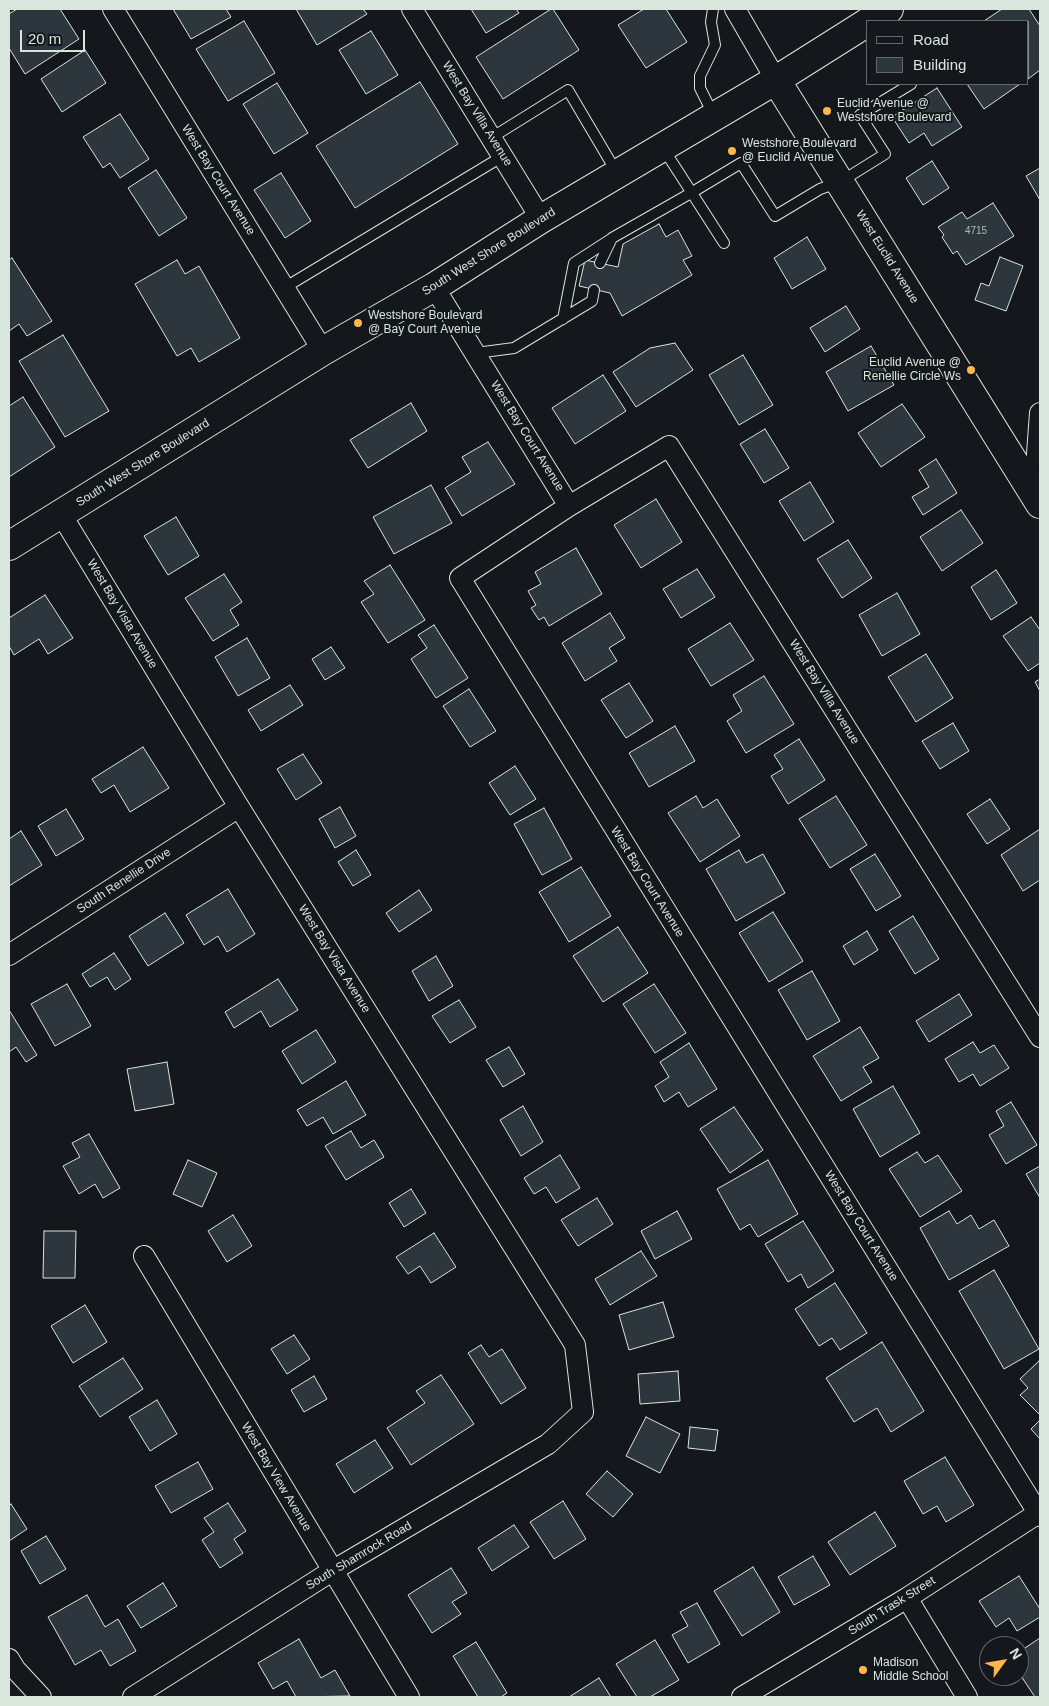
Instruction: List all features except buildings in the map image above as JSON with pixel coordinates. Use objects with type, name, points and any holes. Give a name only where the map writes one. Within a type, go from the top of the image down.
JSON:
[{"type":"street","name":"West Bay Court Avenue","points":[[112,9],[323,351]]},
{"type":"street","name":"West Bay Villa Avenue","points":[[412,9],[542,219]]},
{"type":"street","name":"West Euclid Avenue","points":[[735,9],[776,80],[1037,499]]},
{"type":"street","name":"South West Shore Boulevard","points":[[9,546],[323,351],[434,287],[542,219],[776,80],[866,22]]},
{"type":"street","name":"West Bay Court Avenue","points":[[434,287],[569,506],[460,578],[1040,1514]]},
{"type":"street","points":[[1037,499],[1040,413]]},
{"type":"street","name":"West Bay Villa Avenue","points":[[569,506],[669,446],[1040,1037]]},
{"type":"street","name":"West Bay Vista Avenue","points":[[61,514],[239,806],[575,1345],[583,1412]]},
{"type":"street","name":"South Renellie Drive","points":[[9,954],[239,806]]},
{"type":"street","name":"West Bay View Avenue","points":[[144,1256],[409,1697]]},
{"type":"street","name":"South Shamrock Road","points":[[133,1697],[332,1571],[548,1444],[583,1412]]},
{"type":"street","name":"South Trask Street","points":[[742,1697],[907,1598],[1040,1514]]},
{"type":"street","points":[[907,1598],[967,1697]]},
{"type":"street","points":[[9,1658],[15,1668],[41,1697]]},
{"type":"lane","points":[[713,9],[711,22],[715,45],[700,76],[700,88],[714,116]]},
{"type":"lane","points":[[563,319],[574,263],[612,238],[741,163],[775,216],[820,189],[840,182],[885,154],[860,115],[909,85]]},
{"type":"lane","points":[[491,138],[568,90],[618,174]]},
{"type":"lane","points":[[663,147],[724,243]]},
{"type":"lane","points":[[284,288],[503,156]]},
{"type":"lane","points":[[600,264],[612,238]]},
{"type":"lane","points":[[476,354],[514,348],[592,301],[594,290]]},
{"type":"place","name":"Euclid Avenue @ Westshore Boulevard","points":[[827,111]]},
{"type":"place","name":"Westshore Boulevard @ Euclid Avenue","points":[[732,151]]},
{"type":"place","name":"Westshore Boulevard @ Bay Court Avenue","points":[[358,323]]},
{"type":"place","name":"Euclid Avenue @ Renellie Circle Ws","points":[[971,370]]},
{"type":"place","name":"Madison Middle School","points":[[863,1670]]}]
